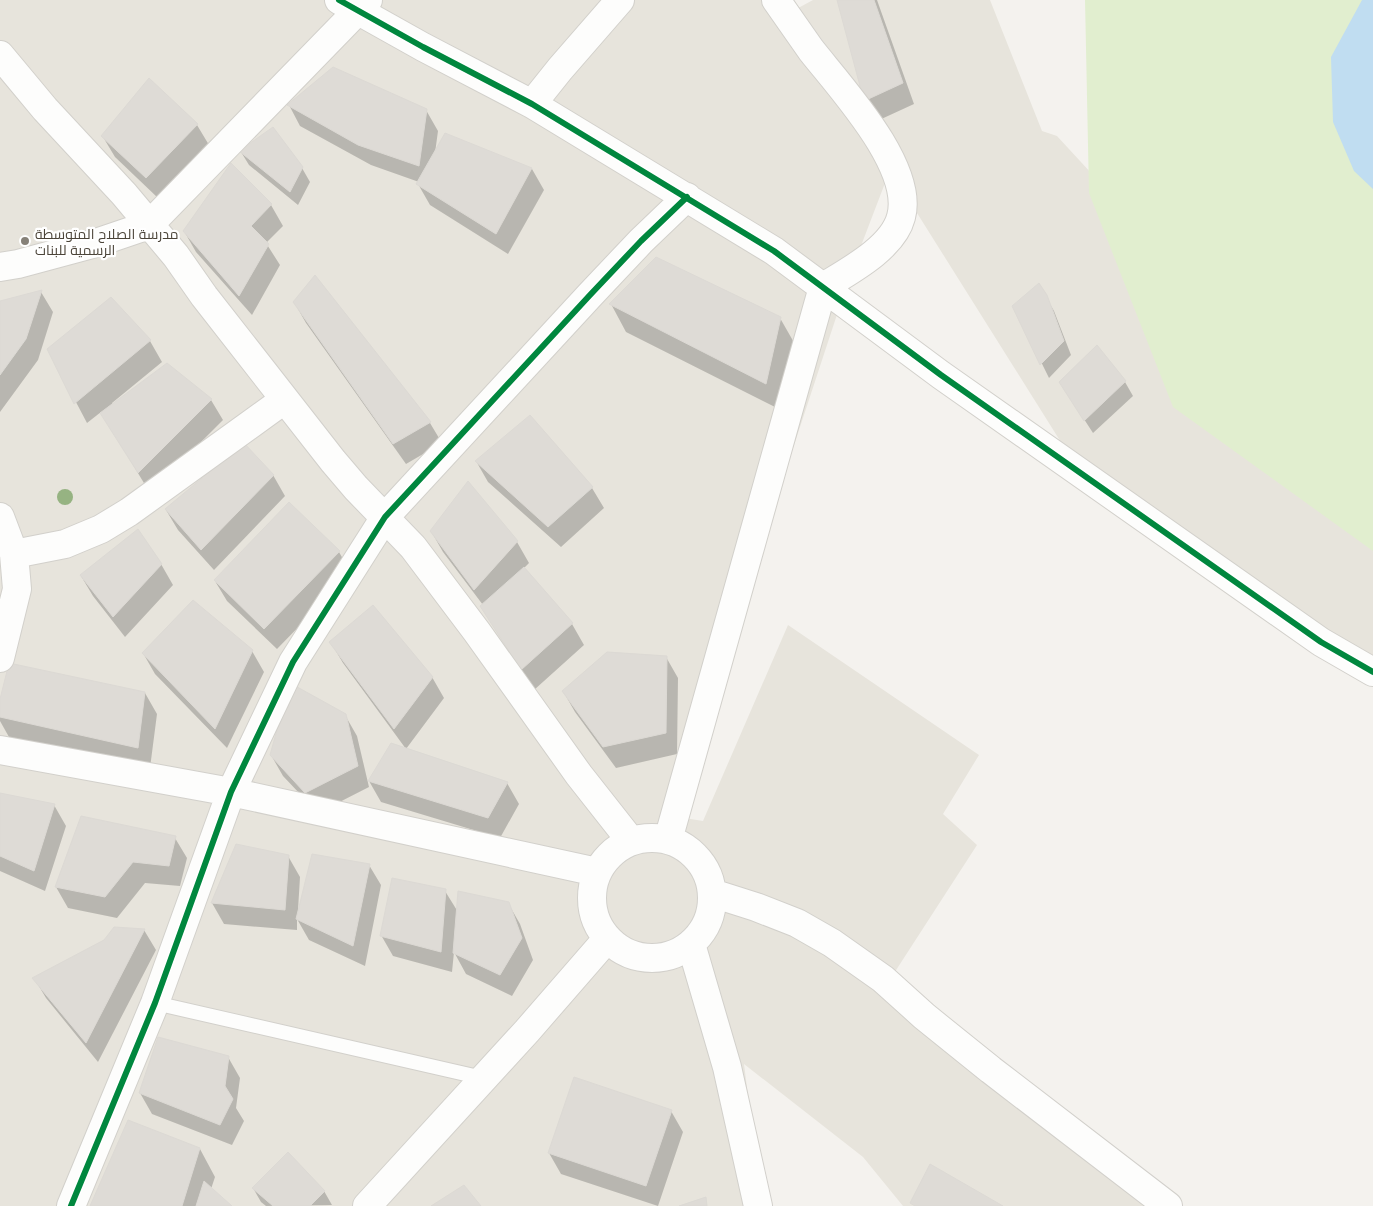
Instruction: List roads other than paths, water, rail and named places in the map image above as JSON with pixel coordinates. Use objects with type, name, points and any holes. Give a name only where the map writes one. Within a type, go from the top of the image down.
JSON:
[{"type":"street","points":[[532,104],[620,0]]},
{"type":"street","points":[[668,840],[824,288],[866,259],[888,240],[902,216],[899,179],[887,153],[848,95],[811,49],[776,0]]},
{"type":"street","points":[[0,267],[96,244],[149,225],[355,3],[422,47],[532,104],[774,251],[942,375],[1321,642],[1373,672]]},
{"type":"street","points":[[0,55],[45,109],[124,194],[176,256],[204,296],[284,400],[356,488],[413,547],[579,775],[631,841]]},
{"type":"street","points":[[71,1206],[155,1003],[231,792],[293,662],[385,517],[590,295],[641,241],[687,197]]},
{"type":"street","points":[[14,554],[65,544],[101,529],[129,512],[284,400]]},
{"type":"street","points":[[0,517],[14,554],[17,589],[0,658]]},
{"type":"street","points":[[0,750],[231,792],[597,872]]},
{"type":"street","points":[[649,838],[668,840],[685,847],[699,860],[708,875],[712,893],[712,907],[708,921],[701,934],[691,944],[675,954],[657,958],[639,957],[622,950],[607,939],[597,924],[592,907],[592,889],[597,872],[617,848],[631,841],[649,838]]},
{"type":"street","points":[[712,893],[797,923],[832,943],[883,979],[924,1016],[991,1070],[1168,1206]]},
{"type":"street","points":[[367,1206],[533,1024],[607,939]]},
{"type":"street","points":[[691,944],[727,1067],[758,1206]]},
{"type":"lane","points":[[155,1003],[483,1078]]},
{"type":"water","points":[[1362,0],[1373,0],[1373,189],[1354,171],[1333,122],[1331,57]]},
{"type":"place","name":"مدرسة الصلاح المتوسطة الرسمية للبنات","points":[[25,241]]}]
